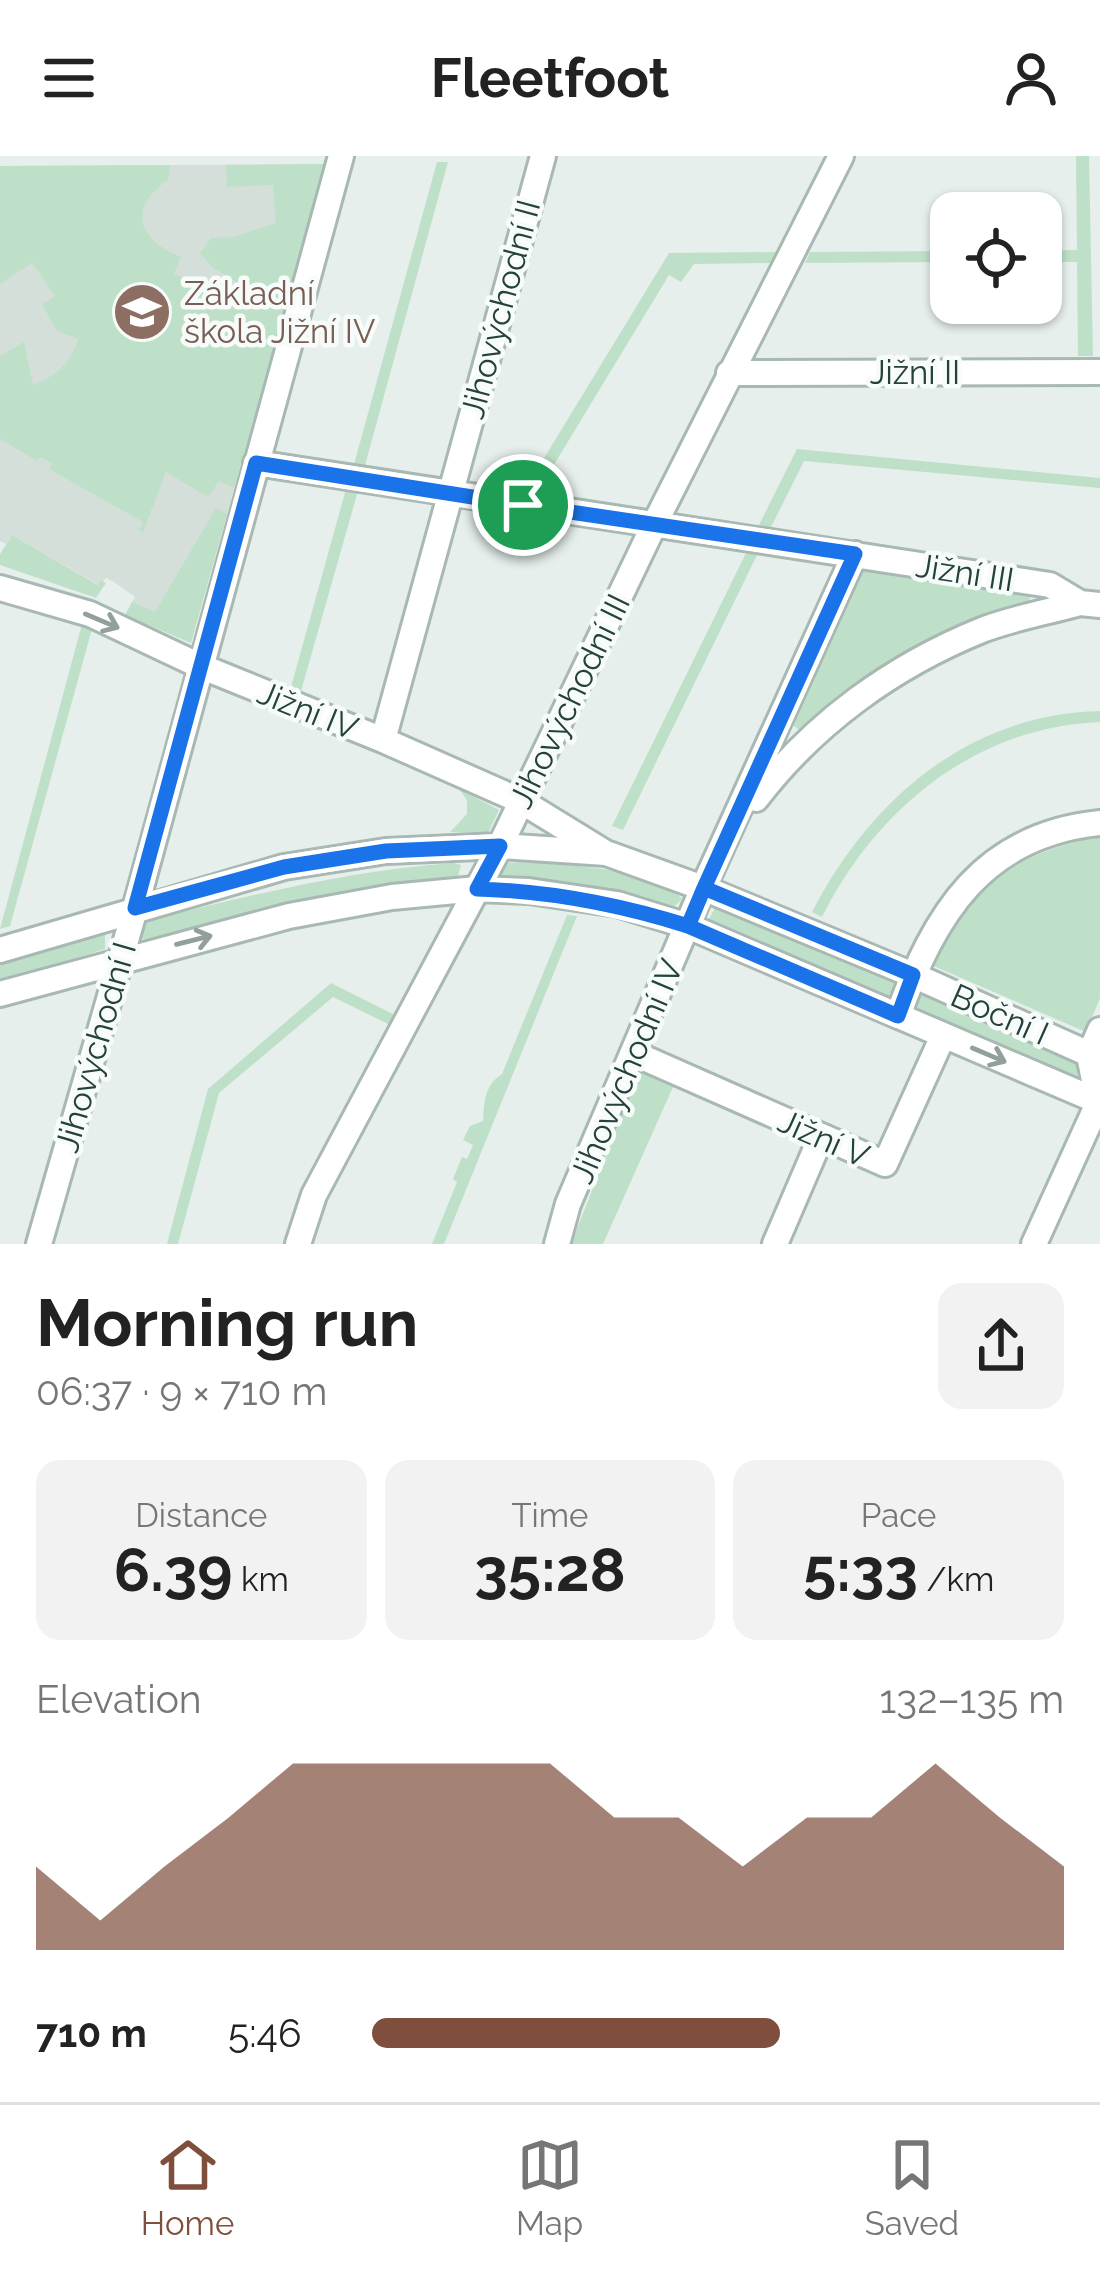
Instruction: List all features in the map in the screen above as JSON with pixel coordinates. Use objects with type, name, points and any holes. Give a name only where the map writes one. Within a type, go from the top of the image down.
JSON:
[{"type":"street","name":"Jihovýchodní I","points":[[39,1244],[340,156]]},
{"type":"street","name":"Jihovýchodní II","points":[[383,740],[543,156]]},
{"type":"street","name":"Jihovýchodní III","points":[[298,1244],[314,1195],[500,846],[729,373],[841,156]]},
{"type":"street","name":"Jižní II","points":[[729,373],[1100,372]]},
{"type":"street","name":"Jižní III","points":[[256,463],[1050,585],[1090,604]]},
{"type":"street","name":"Jihovýchodní IV","points":[[557,1244],[568,1204],[704,888],[855,554]]},
{"type":"street","name":"Jižní IV","points":[[0,588],[90,614],[200,666],[383,740],[521,801],[606,853]]},
{"type":"street","name":"Jihovýchodní IV","points":[[729,834],[772,778],[830,720],[896,671],[984,629],[1090,604]]},
{"type":"street","points":[[898,1016],[913,975],[951,904],[973,878],[1033,840],[1064,828],[1100,823]]},
{"type":"street","name":"Boční I","points":[[0,950],[284,867],[386,851],[500,846],[606,853],[704,888],[913,975],[1095,1057]]},
{"type":"street","name":"Boční I","points":[[0,994],[290,916],[392,897],[477,889],[529,891],[617,904],[688,926],[1099,1100]]},
{"type":"street","points":[[1034,1244],[1099,1100],[1095,1057],[1100,1030]]},
{"type":"street","name":"Jižní V","points":[[635,1054],[885,1164],[943,1036]]},
{"type":"street","points":[[775,1244],[821,1137]]},
{"type":"shaded area","name":"Základní škola Jižní IV","points":[[325,164],[191,643],[125,615],[135,597],[114,582],[106,578],[99,585],[12,535],[6,544],[0,541],[0,166]]},
{"type":"green space","points":[[1076,156],[1089,156],[1093,356],[1078,356],[1077,262],[1062,262],[1062,250],[1077,250]]},
{"type":"green space","points":[[437,162],[448,162],[364,469],[353,468]]},
{"type":"green space","name":"Základní škola Jižní IV","points":[[325,164],[234,488],[219,481],[208,497],[166,472],[143,532],[139,530],[143,522],[49,469],[52,463],[40,457],[37,461],[0,439],[0,356],[24,342],[33,385],[62,367],[78,339],[56,330],[42,304],[55,296],[32,263],[0,284],[0,166],[170,165],[168,180],[147,201],[143,212],[147,233],[181,257],[174,274],[248,304],[251,291],[212,267],[200,253],[211,238],[233,237],[276,223],[273,185],[227,187],[226,165]]},
{"type":"green space","points":[[930,251],[930,262],[805,263],[810,252]]},
{"type":"green space","points":[[777,252],[772,263],[694,264],[681,282],[669,275],[535,496],[524,491],[669,253]]},
{"type":"green space","points":[[797,449],[1100,478],[1100,488],[804,461],[769,531],[757,529]]},
{"type":"green space","points":[[346,489],[358,491],[301,691],[291,687]]},
{"type":"green space","points":[[216,508],[227,514],[191,643],[125,615],[132,602],[155,612]]},
{"type":"green space","points":[[12,535],[98,585],[101,580],[106,583],[96,598],[0,565],[0,554]]},
{"type":"green space","points":[[748,549],[759,551],[623,830],[612,826]]},
{"type":"green space","points":[[860,562],[1028,591],[1030,598],[1026,607],[961,627],[905,653],[800,730],[789,723]]},
{"type":"green space","points":[[82,624],[92,629],[10,926],[0,929]]},
{"type":"green space","points":[[1100,711],[1100,722],[1054,727],[1011,739],[934,781],[871,842],[822,917],[812,912],[863,834],[928,771],[966,746],[1007,728],[1052,716]]},
{"type":"green space","points":[[459,789],[499,810],[488,833],[450,832],[467,814],[467,800]]},
{"type":"green space","points":[[1100,836],[1100,998],[1086,1032],[929,964],[963,913],[998,878],[1042,853]]},
{"type":"green space","points":[[533,862],[636,875],[671,889],[682,899],[675,906],[612,890],[497,878],[495,872],[503,863]]},
{"type":"green space","points":[[461,865],[457,880],[338,896],[144,940],[137,933],[139,923],[256,895],[373,872]]},
{"type":"green space","points":[[716,906],[896,984],[894,999],[708,921]]},
{"type":"green space","points":[[567,915],[577,916],[444,1244],[432,1244],[462,1157],[467,1159],[473,1145],[463,1140],[470,1126],[483,1121],[488,1089],[502,1074]]},
{"type":"green space","points":[[105,935],[105,949],[0,982],[0,963]]},
{"type":"green space","points":[[331,983],[395,1015],[390,1025],[333,997],[219,1093],[178,1244],[167,1244],[208,1089]]},
{"type":"green space","points":[[915,996],[926,996],[1077,1062],[1077,1076],[1072,1078],[916,1012]]},
{"type":"green space","points":[[645,1065],[673,1087],[603,1244],[571,1244],[639,1071]]},
{"type":"place","name":"Základní škola Jižní IV","points":[[142,312]]},
{"type":"route","points":[[523,505],[256,463],[135,908],[284,867],[386,851],[500,846],[477,889],[617,904],[688,926],[704,888],[913,975],[898,1016],[688,926],[704,888],[855,554],[523,505]]}]
